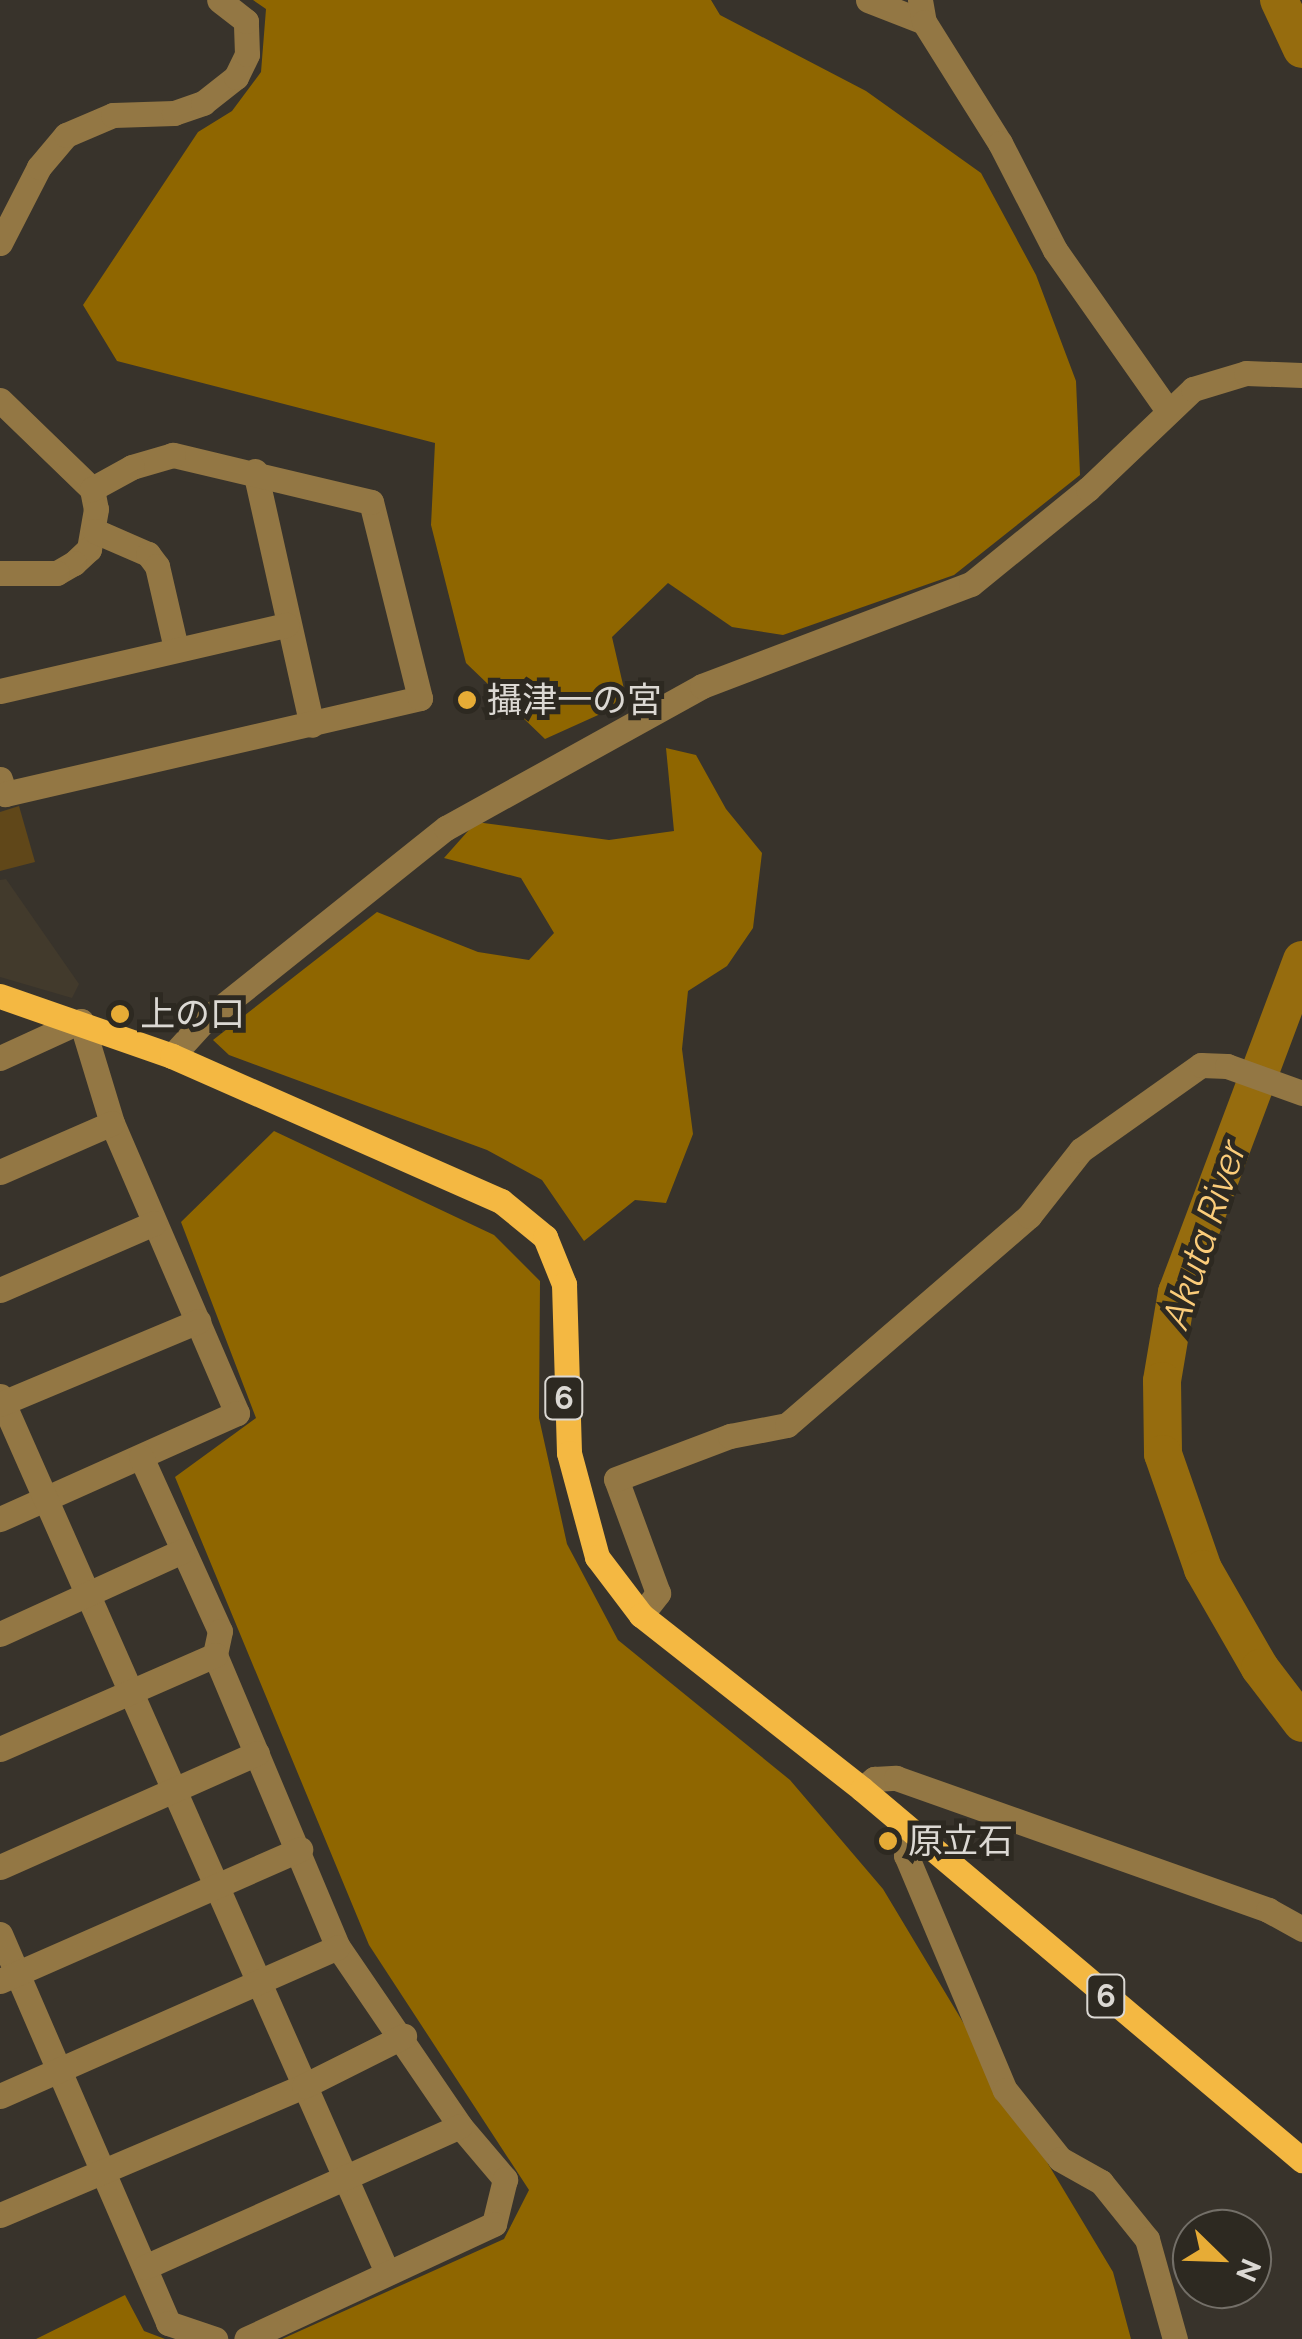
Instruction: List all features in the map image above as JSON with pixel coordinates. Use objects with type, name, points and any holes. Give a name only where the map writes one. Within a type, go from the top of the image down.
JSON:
[{"type":"main road","name":"6","points":[[0,996],[81,1021],[172,1056],[500,1201],[545,1237],[564,1284],[568,1453],[597,1557],[640,1614],[862,1788],[1302,2160]]},
{"type":"street","points":[[0,243],[39,167],[66,136],[113,115],[174,113],[203,103],[236,77],[247,54],[246,22],[219,0]]},
{"type":"street","points":[[868,0],[922,11],[1000,143],[1055,250],[1166,408]]},
{"type":"street","points":[[172,1056],[204,1021],[446,828],[702,686],[971,584],[1088,489],[1166,408],[1216,379],[1302,376]]},
{"type":"street","points":[[0,400],[92,490],[95,531],[88,549],[57,574],[0,574]]},
{"type":"street","points":[[0,779],[5,794],[420,698],[372,502],[255,471],[173,455],[132,467],[92,490]]},
{"type":"street","points":[[255,471],[312,725]]},
{"type":"street","points":[[95,531],[148,554],[176,648]]},
{"type":"street","points":[[0,691],[287,625]]},
{"type":"street","points":[[0,1058],[81,1021],[112,1122],[237,1413],[0,1519]]},
{"type":"street","points":[[640,1614],[658,1594],[616,1479],[730,1436],[788,1425],[1029,1216],[1082,1150],[1201,1065],[1226,1066],[1302,1092]]},
{"type":"street","points":[[0,1172],[112,1122]]},
{"type":"street","points":[[0,1290],[154,1223]]},
{"type":"street","points":[[198,1322],[1,1401],[86,1595],[178,1788],[216,1884],[387,2272]]},
{"type":"street","points":[[141,1457],[220,1631],[214,1654],[300,1849],[338,1947],[404,2036],[460,2126],[504,2179],[494,2224],[246,2339]]},
{"type":"street","points":[[0,1634],[182,1551]]},
{"type":"street","points":[[0,1750],[214,1654]]},
{"type":"street","points":[[0,1867],[256,1753]]},
{"type":"street","points":[[862,1788],[874,1779],[896,1778],[1268,1910],[1302,1929]]},
{"type":"street","points":[[911,1832],[906,1854],[1005,2090],[1060,2159],[1101,2182],[1147,2239],[1175,2339]]},
{"type":"street","points":[[10,1976],[300,1849]]},
{"type":"street","points":[[0,1934],[10,1976],[61,2069],[168,2323],[214,2339]]},
{"type":"street","points":[[0,2096],[338,1947]]},
{"type":"street","points":[[0,2215],[304,2086],[404,2036]]},
{"type":"street","points":[[145,2267],[460,2126]]},
{"type":"shaded area","points":[[253,0],[711,0],[720,15],[866,91],[981,173],[1036,275],[1076,381],[1080,475],[954,575],[783,635],[732,627],[668,583],[612,637],[627,702],[545,739],[466,663],[431,525],[435,443],[117,361],[83,305],[198,132],[232,111],[261,72],[266,9]]},
{"type":"shaded area","points":[[666,748],[696,755],[726,809],[762,853],[753,928],[727,966],[688,991],[682,1049],[693,1134],[666,1203],[635,1200],[584,1241],[542,1180],[487,1150],[229,1055],[213,1040],[377,912],[478,952],[529,960],[554,933],[521,878],[444,858],[476,822],[609,840],[674,831]]},
{"type":"shaded area","points":[[19,806],[35,862],[0,871],[0,812]]},
{"type":"shaded area","points":[[6,879],[79,984],[72,998],[0,977],[0,880]]},
{"type":"shaded area","points":[[274,1131],[494,1235],[540,1281],[539,1418],[567,1544],[618,1640],[790,1780],[883,1889],[1113,2272],[1131,2339],[282,2339],[504,2239],[529,2190],[369,1945],[175,1477],[256,1418],[181,1222]]},
{"type":"shaded area","points":[[125,2295],[144,2331],[165,2339],[36,2339]]},
{"type":"waterway","name":"Akuta River","points":[[1279,0],[1302,49]]},
{"type":"waterway","name":"Akuta River","points":[[1302,960],[1177,1292],[1162,1381],[1163,1454],[1203,1569],[1260,1668],[1302,1723]]},
{"type":"place","name":"攝津一の宮","points":[[467,700]]},
{"type":"place","name":"上の口","points":[[120,1014]]},
{"type":"place","name":"原立石","points":[[888,1841]]}]
